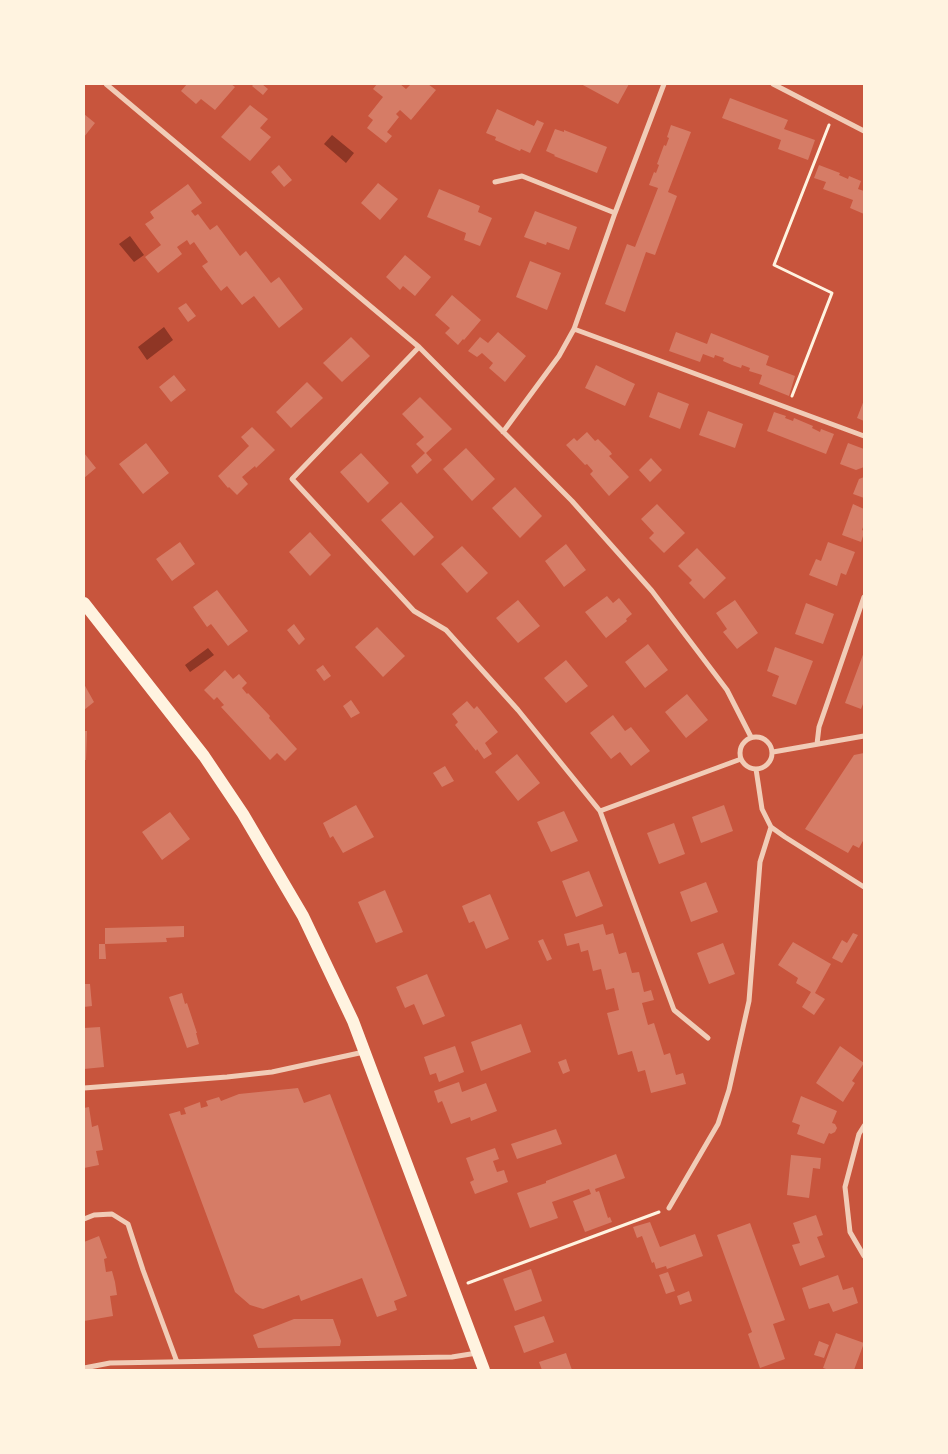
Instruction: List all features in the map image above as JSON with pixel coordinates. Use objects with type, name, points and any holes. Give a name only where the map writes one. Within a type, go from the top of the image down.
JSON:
[{"type":"main road","points":[[84,603],[204,756],[244,814],[303,916],[353,1021],[484,1370]]},
{"type":"street","points":[[106,84],[419,347],[572,501],[652,591],[726,690],[751,737]]},
{"type":"street","points":[[503,432],[559,356],[574,330],[664,84]]},
{"type":"street","points":[[773,84],[864,131]]},
{"type":"street","points":[[495,182],[522,176],[616,213]]},
{"type":"street","points":[[574,330],[864,436]]},
{"type":"street","points":[[419,347],[292,479],[414,611],[446,630],[518,710],[600,811],[674,1010],[708,1038]]},
{"type":"street","points":[[817,744],[819,727],[864,597]]},
{"type":"street","points":[[773,752],[864,736]]},
{"type":"street","points":[[751,737],[761,737],[766,739],[773,752],[770,762],[761,769],[756,770],[747,766],[741,759],[740,748],[751,737]]},
{"type":"street","points":[[600,811],[741,759]]},
{"type":"street","points":[[756,770],[762,809],[771,827],[864,887]]},
{"type":"street","points":[[669,1208],[718,1124],[729,1090],[748,1001],[760,862],[771,827]]},
{"type":"street","points":[[84,1088],[272,1072],[365,1052]]},
{"type":"street","points":[[864,1126],[859,1134],[845,1187],[850,1232],[864,1256]]},
{"type":"street","points":[[84,1219],[94,1215],[112,1214],[128,1224],[177,1362]]},
{"type":"street","points":[[84,1368],[110,1363],[452,1357],[478,1353]]},
{"type":"path","points":[[788,408],[832,293],[774,265],[833,115]]},
{"type":"path","points":[[454,1288],[669,1208]]},
{"type":"shaded area","points":[[332,135],[354,153],[346,163],[324,144]]},
{"type":"shaded area","points":[[130,236],[144,255],[134,262],[119,244]]},
{"type":"shaded area","points":[[164,327],[173,340],[147,360],[138,347]]},
{"type":"shaded area","points":[[208,648],[214,655],[190,672],[185,665]]},
{"type":"building","points":[[187,84],[231,84],[235,87],[215,110],[201,99],[196,104],[181,91]]},
{"type":"building","points":[[254,84],[262,84],[268,89],[263,95],[252,86]]},
{"type":"building","points":[[377,84],[400,84],[406,89],[411,84],[428,84],[436,90],[411,120],[400,110],[396,114],[399,117],[387,132],[392,136],[386,143],[367,128],[373,120],[368,116],[383,97],[373,89]]},
{"type":"building","points":[[581,84],[629,84],[618,104]]},
{"type":"building","points":[[730,98],[788,120],[784,129],[815,140],[808,160],[778,149],[781,140],[722,118]]},
{"type":"building","points":[[250,105],[268,119],[260,128],[271,137],[250,161],[221,137]]},
{"type":"building","points":[[497,109],[534,126],[537,120],[544,123],[530,153],[521,149],[520,151],[495,140],[496,137],[486,133]]},
{"type":"building","points":[[84,114],[95,123],[84,137]]},
{"type":"building","points":[[671,125],[691,132],[668,192],[677,196],[655,255],[646,252],[625,312],[605,304],[627,244],[635,247],[658,188],[649,185],[659,165],[657,164],[664,145],[666,146],[669,138],[667,137]]},
{"type":"building","points":[[555,129],[564,132],[564,130],[607,147],[597,173],[546,151]]},
{"type":"building","points":[[279,165],[292,180],[284,187],[271,172]]},
{"type":"building","points":[[819,165],[840,173],[839,175],[848,179],[849,176],[861,181],[858,189],[864,191],[864,214],[850,208],[853,200],[823,189],[826,182],[814,178]]},
{"type":"building","points":[[378,183],[398,199],[380,220],[361,203]]},
{"type":"building","points":[[188,184],[202,203],[191,211],[195,216],[198,214],[210,230],[217,225],[240,256],[246,251],[271,283],[279,277],[303,309],[279,328],[254,296],[242,305],[227,286],[221,291],[202,266],[208,262],[194,242],[190,245],[187,240],[177,247],[182,254],[158,273],[145,257],[161,245],[145,224],[154,218],[150,212]]},
{"type":"building","points":[[439,189],[480,206],[478,212],[492,218],[480,246],[464,240],[466,233],[427,217]]},
{"type":"building","points":[[535,211],[577,227],[569,250],[547,242],[546,245],[524,237]]},
{"type":"building","points":[[405,255],[431,277],[415,296],[403,286],[400,290],[386,277]]},
{"type":"building","points":[[530,261],[561,273],[547,310],[516,297]]},
{"type":"building","points":[[452,295],[481,320],[458,345],[445,333],[450,328],[435,315]]},
{"type":"building","points":[[186,303],[196,316],[188,322],[178,308]]},
{"type":"building","points":[[498,332],[526,356],[505,382],[489,368],[493,363],[482,353],[477,357],[468,351],[480,337],[488,343]]},
{"type":"building","points":[[676,332],[707,344],[711,333],[769,356],[766,365],[795,376],[789,396],[759,384],[762,375],[749,371],[750,368],[742,365],[741,368],[723,361],[724,358],[715,355],[714,358],[703,354],[700,362],[669,351]]},
{"type":"building","points":[[351,337],[370,356],[342,382],[323,363]]},
{"type":"building","points":[[596,365],[635,384],[625,406],[585,388]]},
{"type":"building","points":[[174,375],[186,390],[171,402],[159,387]]},
{"type":"building","points":[[307,382],[323,398],[291,428],[276,412]]},
{"type":"building","points":[[658,392],[689,404],[680,429],[649,417]]},
{"type":"building","points":[[420,397],[452,429],[426,453],[432,460],[417,474],[411,466],[425,453],[416,444],[424,437],[402,414]]},
{"type":"building","points":[[864,400],[864,421],[857,418]]},
{"type":"building","points":[[708,411],[743,424],[735,448],[699,435]]},
{"type":"building","points":[[774,412],[786,416],[785,418],[793,421],[794,418],[813,426],[812,428],[820,432],[821,429],[834,434],[826,454],[767,431]]},
{"type":"building","points":[[252,427],[275,450],[256,468],[255,466],[242,477],[248,484],[237,495],[218,476],[249,446],[241,437]]},
{"type":"building","points":[[587,432],[595,441],[598,439],[610,451],[612,454],[609,456],[629,477],[609,496],[590,474],[593,471],[566,445],[574,438],[577,441]]},
{"type":"building","points":[[146,443],[169,473],[143,494],[119,464]]},
{"type":"building","points":[[848,443],[864,449],[864,467],[856,470],[840,464]]},
{"type":"building","points":[[466,448],[495,479],[472,501],[443,469]]},
{"type":"building","points":[[84,453],[96,468],[84,478]]},
{"type":"building","points":[[361,453],[389,483],[368,503],[340,472]]},
{"type":"building","points":[[651,458],[662,470],[650,482],[639,470]]},
{"type":"building","points":[[864,477],[864,498],[853,494],[859,479]]},
{"type":"building","points":[[515,487],[542,516],[520,538],[492,508]]},
{"type":"building","points":[[401,502],[434,537],[414,556],[381,520]]},
{"type":"building","points":[[657,504],[685,533],[664,553],[649,538],[654,533],[641,519]]},
{"type":"building","points":[[853,504],[864,509],[862,530],[864,533],[861,542],[842,535]]},
{"type":"building","points":[[310,532],[331,555],[310,576],[289,552]]},
{"type":"building","points":[[180,542],[195,564],[172,581],[156,559]]},
{"type":"building","points":[[828,542],[855,552],[846,575],[841,573],[837,586],[809,575],[816,559],[821,561]]},
{"type":"building","points":[[566,544],[586,570],[564,587],[545,561]]},
{"type":"building","points":[[462,546],[488,573],[467,593],[441,564]]},
{"type":"building","points":[[697,548],[726,578],[704,599],[689,583],[692,580],[678,566]]},
{"type":"building","points":[[217,590],[248,631],[228,646],[211,624],[207,627],[193,607]]},
{"type":"building","points":[[607,596],[613,603],[619,598],[632,614],[626,619],[627,621],[606,638],[585,612]]},
{"type":"building","points":[[518,600],[540,626],[518,643],[496,618]]},
{"type":"building","points":[[735,600],[758,633],[737,649],[723,632],[727,629],[716,613]]},
{"type":"building","points":[[806,603],[834,614],[823,644],[795,634]]},
{"type":"building","points":[[294,624],[305,639],[299,645],[287,630]]},
{"type":"building","points":[[377,627],[405,656],[383,677],[355,647]]},
{"type":"building","points":[[648,644],[668,670],[645,688],[625,662]]},
{"type":"building","points":[[775,647],[813,661],[796,705],[772,696],[779,676],[767,671]]},
{"type":"building","points":[[864,652],[864,705],[861,709],[845,703]]},
{"type":"building","points":[[566,660],[588,686],[566,703],[544,678]]},
{"type":"building","points":[[323,665],[331,676],[324,681],[316,670]]},
{"type":"building","points":[[225,670],[233,679],[239,674],[247,683],[242,688],[270,716],[269,718],[297,749],[285,761],[277,753],[270,760],[221,707],[224,705],[217,697],[214,700],[204,690]]},
{"type":"building","points":[[84,684],[94,702],[84,710]]},
{"type":"building","points":[[687,694],[708,720],[686,738],[665,712]]},
{"type":"building","points":[[351,700],[360,713],[351,718],[343,706]]},
{"type":"building","points":[[467,701],[474,709],[477,706],[498,732],[485,743],[492,754],[484,759],[455,725],[458,722],[452,714]]},
{"type":"building","points":[[613,715],[625,731],[631,727],[650,751],[631,766],[620,752],[611,759],[590,733]]},
{"type":"building","points":[[84,731],[87,731],[86,760],[84,760]]},
{"type":"building","points":[[864,753],[864,839],[859,848],[853,845],[848,853],[805,829],[854,755]]},
{"type":"building","points":[[517,754],[540,783],[518,801],[495,772]]},
{"type":"building","points":[[445,766],[454,781],[442,787],[433,773]]},
{"type":"building","points":[[356,805],[374,837],[343,853],[333,836],[330,838],[323,823]]},
{"type":"building","points":[[724,805],[733,831],[701,843],[692,817]]},
{"type":"building","points":[[564,811],[578,841],[551,852],[537,822]]},
{"type":"building","points":[[170,812],[190,839],[162,860],[142,832]]},
{"type":"building","points":[[674,823],[685,854],[659,864],[647,833]]},
{"type":"building","points":[[589,871],[603,906],[576,917],[562,881]]},
{"type":"building","points":[[706,882],[718,912],[691,922],[680,892]]},
{"type":"building","points":[[385,890],[403,932],[376,943],[358,902]]},
{"type":"building","points":[[490,894],[509,939],[486,949],[474,921],[469,923],[462,906]]},
{"type":"building","points":[[603,924],[606,935],[613,933],[619,954],[626,952],[632,973],[639,972],[644,992],[651,990],[654,1000],[642,1003],[648,1025],[654,1023],[664,1055],[670,1053],[676,1075],[683,1073],[686,1084],[651,1093],[645,1070],[638,1072],[632,1051],[618,1055],[607,1013],[619,1010],[614,988],[606,990],[601,969],[593,971],[588,950],[581,952],[579,943],[567,946],[564,934]]},
{"type":"building","points":[[184,926],[184,937],[166,938],[167,942],[105,944],[105,928]]},
{"type":"building","points":[[853,933],[858,935],[842,963],[832,958],[842,940],[847,943]]},
{"type":"building","points":[[543,939],[552,959],[547,961],[538,941]]},
{"type":"building","points":[[793,942],[831,964],[815,993],[825,999],[814,1015],[802,1007],[811,992],[796,983],[798,978],[778,965]]},
{"type":"building","points":[[723,943],[735,974],[709,984],[697,953]]},
{"type":"building","points":[[99,944],[105,944],[106,959],[99,959]]},
{"type":"building","points":[[427,974],[445,1016],[423,1025],[414,1004],[405,1008],[396,987]]},
{"type":"building","points":[[84,984],[90,984],[92,1006],[84,1007]]},
{"type":"building","points":[[182,993],[197,1033],[199,1044],[187,1048],[169,997]]},
{"type":"building","points":[[521,1024],[531,1052],[481,1071],[471,1042]]},
{"type":"building","points":[[100,1027],[104,1067],[84,1069],[84,1028]]},
{"type":"building","points":[[455,1046],[464,1072],[439,1082],[436,1073],[430,1075],[424,1057]]},
{"type":"building","points":[[840,1046],[864,1063],[852,1081],[855,1083],[843,1102],[816,1083]]},
{"type":"building","points":[[566,1059],[570,1071],[563,1074],[558,1062]]},
{"type":"building","points":[[459,1082],[462,1092],[486,1083],[497,1111],[471,1121],[470,1117],[451,1124],[442,1101],[438,1103],[434,1091]]},
{"type":"building","points":[[298,1088],[304,1103],[330,1094],[407,1296],[394,1301],[397,1310],[377,1317],[362,1278],[301,1301],[299,1295],[263,1309],[250,1305],[235,1292],[169,1114],[180,1111],[181,1115],[186,1114],[184,1108],[200,1102],[201,1108],[208,1106],[206,1101],[219,1097],[221,1101],[239,1094]]},
{"type":"building","points":[[801,1096],[837,1111],[832,1123],[837,1128],[835,1132],[829,1133],[824,1144],[797,1134],[800,1125],[792,1122]]},
{"type":"building","points":[[89,1107],[92,1127],[98,1125],[103,1150],[96,1151],[99,1165],[84,1168],[84,1108]]},
{"type":"building","points":[[556,1129],[562,1144],[517,1159],[511,1144]]},
{"type":"building","points":[[495,1148],[499,1159],[493,1161],[497,1172],[504,1170],[508,1182],[475,1194],[470,1182],[474,1180],[466,1158]]},
{"type":"building","points":[[616,1154],[625,1178],[595,1189],[596,1192],[599,1191],[608,1218],[610,1217],[612,1222],[585,1232],[573,1201],[591,1194],[589,1189],[552,1202],[558,1218],[530,1228],[517,1193]]},
{"type":"building","points":[[791,1155],[821,1158],[820,1169],[813,1168],[809,1198],[787,1195]]},
{"type":"building","points":[[816,1215],[823,1235],[817,1237],[825,1257],[800,1266],[792,1245],[800,1243],[793,1223]]},
{"type":"building","points":[[650,1222],[660,1247],[695,1234],[703,1256],[667,1269],[666,1266],[656,1269],[642,1236],[637,1238],[633,1227]]},
{"type":"building","points":[[750,1223],[785,1320],[773,1324],[785,1359],[760,1368],[748,1334],[752,1332],[717,1235]]},
{"type":"building","points":[[99,1236],[107,1258],[104,1259],[106,1272],[112,1271],[117,1295],[110,1296],[113,1316],[84,1321],[84,1242]]},
{"type":"building","points":[[531,1269],[542,1301],[515,1311],[503,1279]]},
{"type":"building","points":[[668,1272],[675,1291],[666,1294],[659,1275]]},
{"type":"building","points":[[838,1275],[843,1290],[853,1287],[858,1303],[833,1312],[829,1303],[809,1309],[802,1288]]},
{"type":"building","points":[[689,1291],[692,1301],[680,1305],[677,1296]]},
{"type":"building","points":[[544,1316],[554,1342],[524,1353],[514,1326]]},
{"type":"building","points":[[294,1319],[333,1319],[341,1341],[340,1346],[258,1348],[253,1335]]},
{"type":"building","points":[[836,1333],[864,1343],[854,1370],[829,1370],[823,1368]]},
{"type":"building","points":[[819,1341],[829,1345],[824,1358],[814,1355]]},
{"type":"building","points":[[566,1353],[572,1370],[542,1370],[539,1362]]}]
